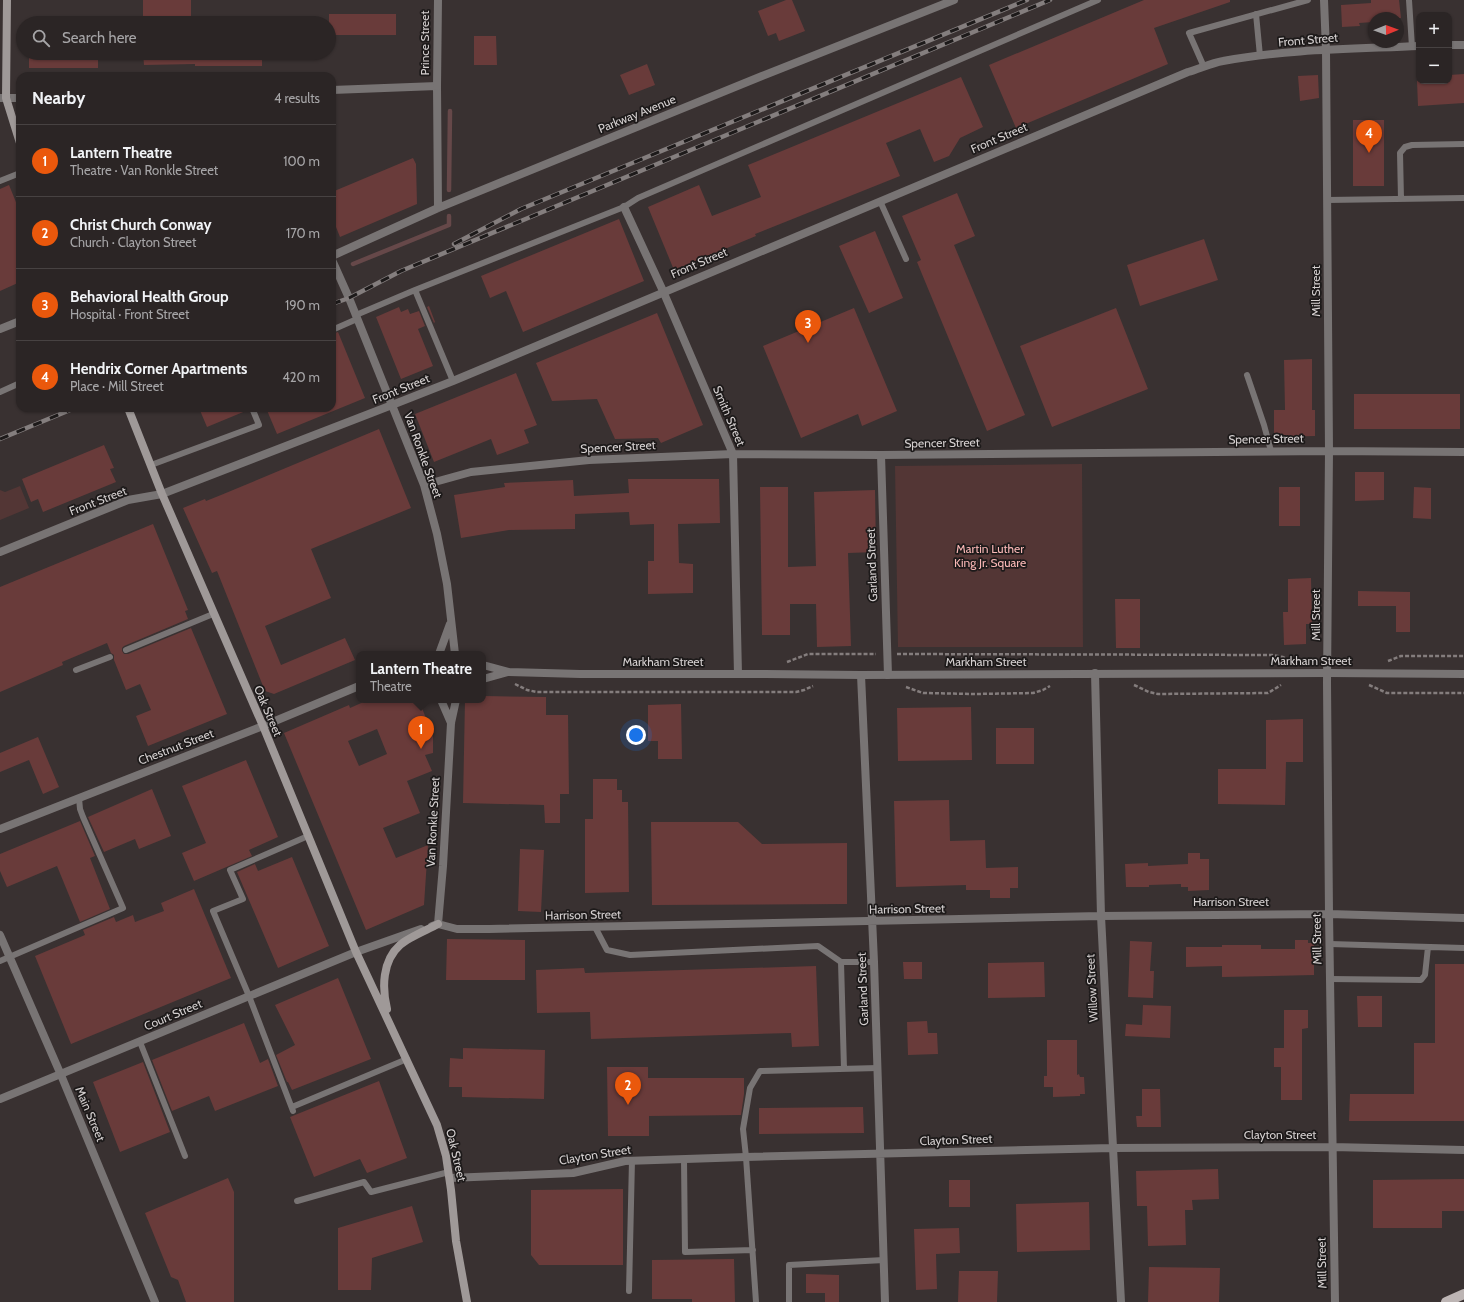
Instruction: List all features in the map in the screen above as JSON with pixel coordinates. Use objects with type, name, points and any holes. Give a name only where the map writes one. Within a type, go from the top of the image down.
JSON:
[{"type":"main road","points":[[7,0],[3,98],[16,132]]},
{"type":"main road","name":"Oak Street","points":[[130,412],[162,494],[263,726],[356,952],[437,1125],[443,1144],[449,1175],[456,1241],[467,1302]]},
{"type":"main road","name":"Oak Street","points":[[389,1022],[383,994],[387,966],[392,954],[400,944],[438,924]]},
{"type":"main road","points":[[1446,1302],[1464,1294]]},
{"type":"street","name":"Prince Street","points":[[437,86],[438,0]]},
{"type":"street","name":"Parkway Avenue","points":[[336,254],[438,208],[954,0]]},
{"type":"street","name":"Mill Street","points":[[1324,0],[1326,50],[1329,451],[1329,914],[1335,1302]]},
{"type":"street","points":[[1452,45],[1464,44]]},
{"type":"street","name":"Front Street","points":[[0,552],[128,500],[162,494],[392,406],[1188,72],[1222,61],[1260,56],[1326,50],[1416,46]]},
{"type":"street","points":[[336,90],[437,86],[438,208]]},
{"type":"street","points":[[3,98],[16,98]]},
{"type":"street","name":"Smith Street","points":[[624,207],[663,291],[733,454],[738,674]]},
{"type":"street","name":"Van Ronkle Street","points":[[336,270],[424,485],[440,548],[447,584],[455,651]]},
{"type":"street","points":[[0,329],[16,323]]},
{"type":"street","name":"Spencer Street","points":[[424,485],[471,472],[589,460],[733,454],[881,455],[1271,451],[1464,452]]},
{"type":"street","name":"Garland Street","points":[[881,455],[888,675]]},
{"type":"street","name":"Van Ronkle Street","points":[[440,651],[450,621]]},
{"type":"street","name":"Markham Street","points":[[486,666],[509,672],[738,674],[1464,674]]},
{"type":"street","name":"Markham Street","points":[[486,679],[509,672]]},
{"type":"street","name":"Willow Street","points":[[1095,673],[1101,916],[1121,1302]]},
{"type":"street","name":"Garland Street","points":[[861,675],[874,962],[885,1302]]},
{"type":"street","name":"Chestnut Street","points":[[0,829],[263,726],[356,687]]},
{"type":"street","name":"Van Ronkle Street","points":[[442,703],[450,722]]},
{"type":"street","name":"Van Ronkle Street","points":[[438,924],[443,866],[450,722],[455,703]]},
{"type":"street","name":"Harrison Street","points":[[438,924],[457,929],[489,930],[1101,916],[1329,914],[1464,918]]},
{"type":"street","points":[[356,952],[438,924]]},
{"type":"street","name":"Main Street","points":[[0,935],[61,1075],[155,1302]]},
{"type":"street","name":"Court Street","points":[[0,1099],[356,952]]},
{"type":"street","name":"Clayton Street","points":[[449,1175],[573,1173],[632,1160],[746,1157],[1112,1148],[1332,1147],[1464,1150]]},
{"type":"lane","points":[[336,328],[415,290],[624,207],[638,198],[1098,0]]},
{"type":"lane","points":[[1204,67],[1189,32],[1308,0]]},
{"type":"lane","points":[[1409,0],[1416,46]]},
{"type":"lane","points":[[1256,14],[1260,56]]},
{"type":"lane","points":[[1401,199],[1400,153],[1405,147],[1412,145],[1464,144]]},
{"type":"lane","points":[[0,182],[16,175]]},
{"type":"lane","points":[[1327,200],[1464,198]]},
{"type":"lane","points":[[880,201],[906,259]]},
{"type":"lane","points":[[415,290],[453,381]]},
{"type":"lane","points":[[1247,376],[1264,425],[1271,451]]},
{"type":"lane","points":[[0,392],[16,385]]},
{"type":"lane","points":[[151,465],[259,425],[254,412]]},
{"type":"lane","points":[[126,650],[213,614]]},
{"type":"lane","points":[[76,670],[110,657]]},
{"type":"lane","points":[[0,961],[123,908],[83,817],[78,798]]},
{"type":"lane","points":[[308,836],[230,870],[243,899],[213,911],[249,996],[292,1109],[407,1060]]},
{"type":"lane","points":[[595,927],[608,950],[630,955],[818,946],[842,962],[874,962]]},
{"type":"lane","points":[[1330,944],[1464,948]]},
{"type":"lane","points":[[1330,979],[1421,980],[1424,975],[1428,947]]},
{"type":"lane","points":[[842,962],[844,1069]]},
{"type":"lane","points":[[140,1042],[185,1156]]},
{"type":"lane","points":[[756,1302],[743,1129],[750,1088],[760,1071],[878,1068]]},
{"type":"lane","points":[[684,1159],[685,1252],[752,1250]]},
{"type":"lane","points":[[629,1291],[632,1160]]},
{"type":"lane","points":[[296,1201],[364,1182],[371,1192],[449,1175]]},
{"type":"lane","points":[[789,1302],[790,1265],[884,1260]]},
{"type":"path","points":[[785,664],[798,657],[808,654],[882,654]]},
{"type":"path","points":[[897,654],[1272,655],[1283,657],[1292,662]]},
{"type":"path","points":[[1382,664],[1401,656],[1464,656]]},
{"type":"path","points":[[509,672],[511,683],[527,690],[537,692],[796,692],[818,683]]},
{"type":"path","points":[[905,686],[923,693],[982,694],[1033,693],[1054,684]]},
{"type":"path","points":[[1130,684],[1158,694],[1268,693],[1283,684]]},
{"type":"path","points":[[1365,684],[1387,693],[1464,693]]},
{"type":"green space","name":"Martin Luther King Jr. Square","points":[[1082,464],[1083,647],[898,647],[895,466]]},
{"type":"green space","points":[[20,486],[29,508],[0,520],[0,490],[5,492]]},
{"type":"building","points":[[143,0],[191,0],[191,16],[143,16]]},
{"type":"building","points":[[786,0],[792,0],[805,31],[779,41],[776,33],[768,36],[758,11]]},
{"type":"building","points":[[1144,0],[1230,0],[1230,2],[1154,28],[1168,64],[1016,128],[989,65]]},
{"type":"building","points":[[1371,0],[1399,0],[1400,12],[1368,12],[1368,22],[1359,23],[1360,26],[1342,27],[1341,5],[1371,3]]},
{"type":"building","points":[[329,14],[396,14],[396,35],[336,35],[336,16],[329,16]]},
{"type":"building","points":[[474,36],[496,36],[497,65],[474,65]]},
{"type":"building","points":[[29,60],[98,60],[98,68],[29,68]]},
{"type":"building","points":[[144,60],[262,60],[262,66],[195,66],[195,64],[144,65]]},
{"type":"building","points":[[647,64],[655,85],[629,95],[620,75]]},
{"type":"building","points":[[1464,74],[1464,103],[1418,106],[1417,84],[1452,84],[1452,75]]},
{"type":"building","points":[[1318,75],[1319,98],[1300,101],[1298,76]]},
{"type":"building","points":[[961,77],[983,127],[960,138],[949,156],[934,162],[920,129],[886,143],[900,176],[755,234],[756,236],[674,270],[648,207],[699,185],[712,216],[761,197],[748,165]]},
{"type":"building","points":[[1353,120],[1384,120],[1384,186],[1353,186]]},
{"type":"building","points":[[413,158],[416,164],[417,204],[340,237],[336,227],[336,190]]},
{"type":"building","points":[[9,185],[16,202],[16,284],[0,291],[0,189]]},
{"type":"building","points":[[957,193],[975,236],[954,245],[1025,415],[987,431],[917,262],[921,260],[902,216]]},
{"type":"building","points":[[619,219],[644,281],[523,332],[506,291],[490,298],[481,276]]},
{"type":"building","points":[[875,231],[903,298],[869,313],[839,246]]},
{"type":"building","points":[[1204,239],[1218,280],[1140,306],[1127,265]]},
{"type":"building","points":[[429,306],[435,322],[434,323],[427,307]]},
{"type":"building","points":[[399,307],[401,312],[408,309],[410,314],[419,311],[425,326],[418,329],[433,366],[401,379],[376,317]]},
{"type":"building","points":[[854,308],[897,411],[862,426],[858,414],[801,438],[763,346]]},
{"type":"building","points":[[1116,308],[1148,389],[1052,427],[1020,346]]},
{"type":"building","points":[[657,313],[703,425],[661,443],[658,438],[615,439],[597,399],[552,401],[536,363]]},
{"type":"building","points":[[338,332],[365,398],[336,410],[336,333]]},
{"type":"building","points":[[1312,359],[1312,410],[1315,410],[1315,436],[1274,437],[1274,410],[1285,410],[1284,360]]},
{"type":"building","points":[[516,373],[537,425],[524,430],[529,443],[497,455],[491,439],[434,462],[415,414]]},
{"type":"building","points":[[1354,394],[1460,394],[1460,429],[1354,429]]},
{"type":"building","points":[[201,412],[243,412],[207,427]]},
{"type":"building","points":[[268,412],[331,412],[277,434]]},
{"type":"building","points":[[379,429],[411,508],[311,549],[331,598],[265,626],[281,665],[345,638],[355,660],[274,694],[265,691],[217,571],[212,573],[183,508],[205,499],[206,501],[221,495]]},
{"type":"building","points":[[104,445],[114,468],[110,469],[116,482],[43,512],[38,499],[31,502],[22,479]]},
{"type":"building","points":[[1355,472],[1384,472],[1384,500],[1355,501]]},
{"type":"building","points":[[628,479],[719,479],[720,523],[678,524],[679,563],[693,564],[693,593],[648,594],[648,561],[654,561],[654,524],[630,525],[629,512],[575,514],[575,529],[509,530],[461,538],[454,495],[505,487],[504,483],[573,480],[574,496],[629,493]]},
{"type":"building","points":[[760,487],[788,487],[788,567],[816,566],[814,492],[875,490],[876,552],[848,553],[851,646],[817,647],[816,604],[790,604],[790,635],[762,635]]},
{"type":"building","points":[[1279,487],[1300,487],[1300,526],[1279,526]]},
{"type":"building","points":[[1414,487],[1431,488],[1431,519],[1413,518]]},
{"type":"building","points":[[153,524],[188,610],[185,611],[188,619],[124,646],[122,651],[124,654],[128,654],[191,628],[227,714],[148,746],[136,716],[151,710],[140,684],[126,690],[114,660],[114,655],[111,653],[107,643],[62,662],[63,665],[0,692],[0,587]]},
{"type":"building","points":[[1311,578],[1312,624],[1306,624],[1306,644],[1284,645],[1283,612],[1288,612],[1288,579]]},
{"type":"building","points":[[1358,591],[1410,592],[1410,632],[1396,632],[1396,606],[1358,606]]},
{"type":"building","points":[[1115,599],[1140,599],[1140,648],[1116,648]]},
{"type":"building","points":[[486,696],[546,697],[546,715],[568,715],[569,794],[560,794],[560,823],[545,823],[544,805],[463,803],[465,703],[486,703]]},
{"type":"building","points":[[361,703],[420,703],[433,737],[433,753],[425,755],[432,771],[407,781],[420,813],[383,828],[396,858],[428,845],[424,905],[366,930],[284,733],[349,705],[350,708]],"holes":[[[377,729],[387,754],[359,766],[348,741]]]},
{"type":"building","points":[[681,704],[682,759],[658,759],[658,741],[648,741],[648,705]]},
{"type":"building","points":[[971,707],[972,760],[898,761],[897,708]]},
{"type":"building","points":[[1303,719],[1303,762],[1286,762],[1285,805],[1218,804],[1218,769],[1266,769],[1266,720]]},
{"type":"building","points":[[996,728],[1034,728],[1034,764],[996,764]]},
{"type":"building","points":[[38,737],[59,787],[43,794],[29,760],[0,772],[0,753]]},
{"type":"building","points":[[246,760],[278,837],[249,850],[252,856],[194,881],[182,853],[206,843],[182,786]]},
{"type":"building","points":[[593,779],[617,779],[617,790],[622,790],[622,802],[628,802],[629,892],[585,893],[585,819],[593,819]]},
{"type":"building","points":[[152,789],[171,836],[139,849],[135,839],[104,852],[88,817]]},
{"type":"building","points":[[949,800],[950,841],[985,840],[986,868],[1018,867],[1018,888],[1010,888],[1010,898],[990,898],[990,890],[966,890],[966,885],[896,887],[894,801]]},
{"type":"building","points":[[80,821],[95,856],[90,858],[110,909],[80,922],[57,866],[7,887],[0,871],[0,854]]},
{"type":"building","points":[[651,822],[738,822],[762,844],[847,843],[847,904],[652,905]]},
{"type":"building","points":[[520,849],[544,850],[541,912],[518,911]]},
{"type":"building","points":[[1188,853],[1200,853],[1200,859],[1209,859],[1209,890],[1188,891],[1188,887],[1181,887],[1181,884],[1149,885],[1149,887],[1126,887],[1125,864],[1148,863],[1148,866],[1188,864]]},
{"type":"building","points":[[292,857],[329,946],[278,968],[237,872],[255,864],[258,871]]},
{"type":"building","points":[[194,889],[231,978],[71,1044],[35,956],[85,935],[83,930],[114,917],[116,922],[133,915],[135,922],[164,911],[161,903]]},
{"type":"building","points":[[447,939],[525,940],[525,980],[446,980]]},
{"type":"building","points":[[1295,940],[1308,940],[1308,943],[1314,943],[1314,975],[1222,977],[1222,966],[1186,967],[1186,947],[1261,945],[1261,949],[1295,949]]},
{"type":"building","points":[[1130,941],[1152,942],[1150,971],[1154,971],[1153,998],[1128,997]]},
{"type":"building","points":[[903,962],[922,962],[922,979],[904,979]]},
{"type":"building","points":[[1044,962],[1045,997],[988,998],[988,963]]},
{"type":"building","points":[[1435,964],[1464,964],[1464,1121],[1349,1121],[1350,1094],[1414,1094],[1414,1043],[1435,1043]]},
{"type":"building","points":[[816,966],[819,1046],[792,1047],[791,1033],[591,1039],[590,1012],[537,1013],[536,970],[584,968],[585,973]]},
{"type":"building","points":[[338,978],[371,1059],[292,1090],[287,1082],[276,1055],[295,1045],[275,1005]]},
{"type":"building","points":[[1357,996],[1382,996],[1382,1027],[1358,1027]]},
{"type":"building","points":[[1143,1005],[1171,1006],[1170,1038],[1125,1036],[1126,1024],[1142,1025]]},
{"type":"building","points":[[1284,1010],[1308,1010],[1308,1028],[1302,1029],[1302,1100],[1281,1100],[1281,1067],[1274,1067],[1274,1048],[1284,1048]]},
{"type":"building","points":[[927,1021],[928,1033],[937,1033],[938,1054],[908,1055],[907,1022]]},
{"type":"building","points":[[244,1023],[260,1063],[268,1059],[278,1086],[215,1111],[209,1096],[172,1111],[152,1060]]},
{"type":"building","points":[[1047,1040],[1077,1040],[1077,1075],[1079,1074],[1080,1077],[1084,1077],[1085,1094],[1080,1094],[1080,1096],[1053,1097],[1053,1087],[1044,1087],[1044,1076],[1047,1076]]},
{"type":"building","points":[[463,1048],[545,1050],[544,1099],[462,1097],[462,1087],[449,1087],[450,1058],[463,1059]]},
{"type":"building","points":[[143,1062],[170,1132],[120,1152],[93,1082]]},
{"type":"building","points":[[607,1067],[648,1067],[648,1078],[744,1078],[744,1094],[741,1115],[649,1116],[649,1136],[608,1136]]},
{"type":"building","points":[[379,1081],[407,1158],[367,1173],[360,1159],[314,1177],[290,1117]]},
{"type":"building","points":[[1142,1089],[1160,1089],[1161,1127],[1137,1127],[1136,1116],[1142,1116]]},
{"type":"building","points":[[863,1107],[864,1133],[759,1134],[759,1108]]},
{"type":"building","points":[[1218,1169],[1219,1199],[1192,1200],[1193,1210],[1185,1210],[1186,1245],[1148,1246],[1147,1206],[1137,1206],[1136,1171]]},
{"type":"building","points":[[228,1178],[234,1192],[234,1302],[186,1302],[178,1280],[171,1277],[145,1213]]},
{"type":"building","points":[[1464,1179],[1464,1211],[1442,1211],[1442,1228],[1373,1228],[1373,1180]]},
{"type":"building","points":[[949,1180],[970,1180],[970,1207],[949,1207]]},
{"type":"building","points":[[623,1189],[623,1265],[539,1265],[531,1255],[531,1190]]},
{"type":"building","points":[[1089,1202],[1090,1250],[1017,1252],[1016,1204]]},
{"type":"building","points":[[412,1206],[423,1242],[372,1258],[371,1290],[338,1290],[338,1228]]},
{"type":"building","points":[[959,1228],[960,1253],[936,1254],[937,1289],[916,1290],[914,1229]]},
{"type":"building","points":[[734,1259],[735,1302],[692,1302],[692,1299],[652,1299],[652,1260]]},
{"type":"building","points":[[1149,1267],[1220,1268],[1219,1302],[1148,1302]]},
{"type":"building","points":[[959,1271],[998,1271],[997,1302],[958,1302]]},
{"type":"building","points":[[806,1274],[839,1275],[839,1302],[825,1302],[825,1293],[806,1293]]},
{"type":"waterway","points":[[449,190],[450,111]]},
{"type":"waterway","points":[[353,264],[449,225],[449,216]]},
{"type":"railway","points":[[454,244],[521,209],[1027,0]]},
{"type":"railway","points":[[336,303],[349,298],[401,271],[1050,0]]},
{"type":"railway","points":[[0,439],[65,412]]},
{"type":"place","name":"Hendrix Corner Apartments","points":[[1369,153]]},
{"type":"place","name":"Behavioral Health Group","points":[[808,343]]},
{"type":"place","name":"Lantern Theatre","points":[[421,749]]},
{"type":"place","name":"Christ Church Conway","points":[[628,1105]]}]
